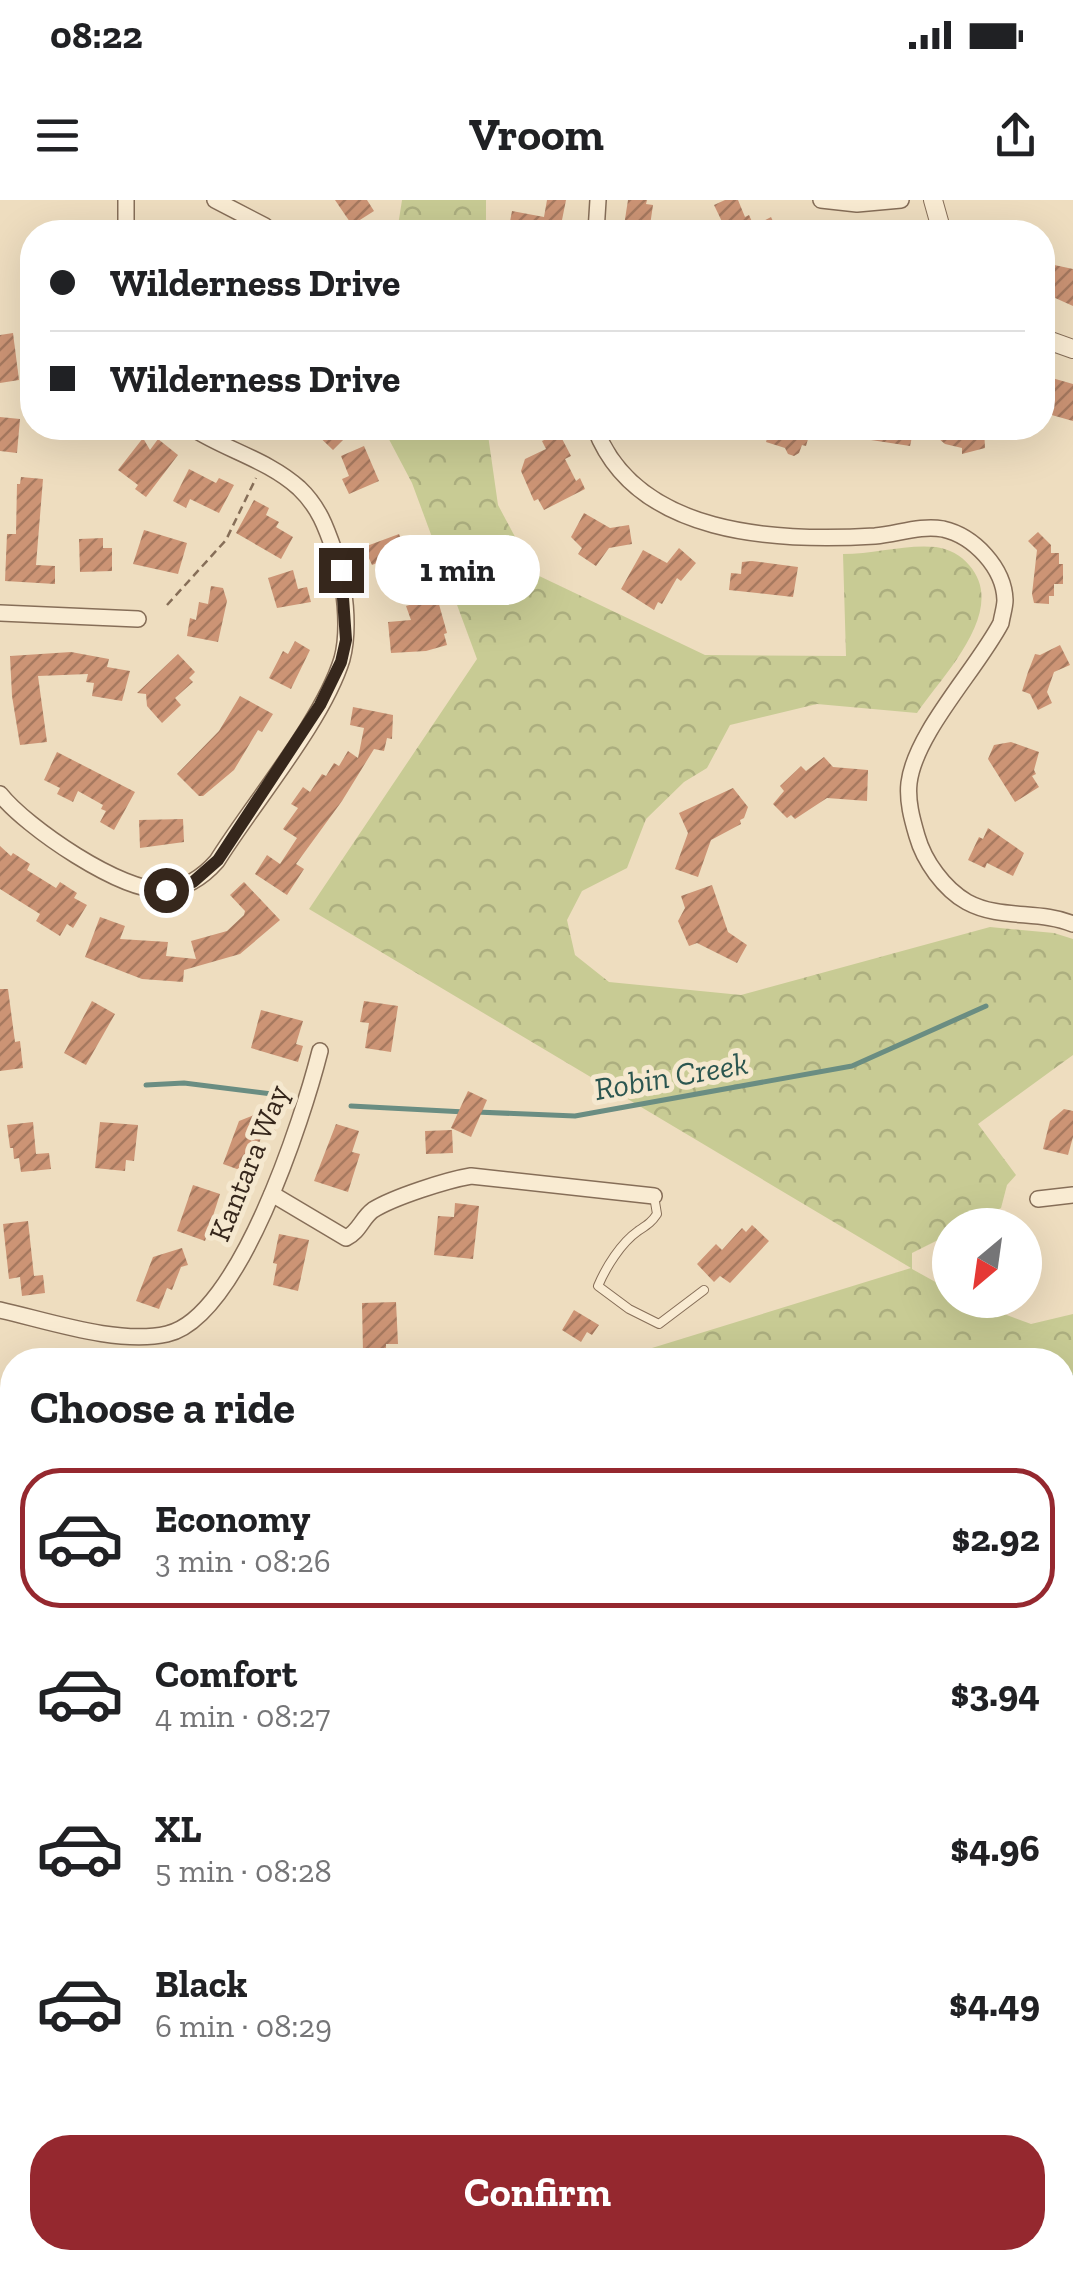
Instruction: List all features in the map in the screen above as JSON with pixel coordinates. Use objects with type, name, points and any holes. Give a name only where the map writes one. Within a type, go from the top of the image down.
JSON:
[{"type":"street","points":[[215,200],[253,220]]},
{"type":"street","points":[[821,200],[857,204],[901,200]]},
{"type":"street","points":[[0,794],[34,830],[128,882],[153,890],[179,888],[201,877],[218,860],[320,705],[341,662],[346,640],[341,570],[323,519],[296,485],[214,440]]},
{"type":"street","points":[[601,440],[634,486],[676,512],[708,522],[744,531],[819,538],[942,529],[976,546],[992,563],[1001,582],[1005,600],[1001,623],[919,752],[908,785],[914,826],[922,852],[942,880],[966,901],[983,908],[1073,924]]},
{"type":"street","points":[[0,613],[138,619]]},
{"type":"street","name":"Kantara Way","points":[[0,1310],[143,1338],[172,1333],[204,1314],[229,1280],[272,1194],[320,1051]]},
{"type":"street","points":[[272,1194],[346,1238],[354,1234],[371,1211],[453,1179],[471,1176],[654,1196]]},
{"type":"street","points":[[1038,1200],[1073,1195]]},
{"type":"lane","points":[[654,1196],[657,1214],[650,1226],[636,1232],[605,1270],[598,1286],[629,1309],[659,1324],[704,1290]]},
{"type":"path","points":[[168,605],[217,554],[256,476]]},
{"type":"green space","points":[[402,200],[486,200],[486,220],[399,220]]},
{"type":"green space","points":[[389,440],[489,440],[498,505],[535,574],[705,655],[846,656],[843,554],[925,546],[954,553],[969,565],[979,583],[977,622],[968,642],[917,713],[817,704],[730,725],[707,768],[684,782],[646,819],[627,868],[582,891],[567,920],[575,955],[609,982],[741,995],[990,927],[1054,933],[1073,939],[1073,1055],[978,1124],[1016,1175],[1007,1185],[1001,1208],[932,1208],[932,1243],[912,1253],[912,1269],[932,1280],[932,1318],[1015,1318],[1031,1324],[1073,1314],[1073,1348],[652,1348],[911,1268],[309,909],[477,659],[412,483]]},
{"type":"building","points":[[335,200],[367,200],[374,211],[360,220],[349,220]]},
{"type":"building","points":[[547,200],[566,200],[562,220],[510,220],[512,211],[544,217]]},
{"type":"building","points":[[628,200],[647,200],[646,204],[653,205],[651,220],[625,220]]},
{"type":"building","points":[[738,200],[745,217],[749,215],[751,220],[721,220],[714,205]]},
{"type":"building","points":[[1055,265],[1073,269],[1073,306],[1055,298]]},
{"type":"building","points":[[13,333],[19,380],[0,383],[0,335]]},
{"type":"building","points":[[1055,379],[1073,384],[1073,421],[1055,416]]},
{"type":"building","points":[[0,417],[20,419],[17,453],[0,451]]},
{"type":"building","points":[[141,440],[150,450],[159,440],[178,455],[146,497],[135,489],[138,485],[118,470]]},
{"type":"building","points":[[323,440],[343,440],[333,450]]},
{"type":"building","points":[[563,440],[571,456],[565,459],[576,481],[580,478],[585,489],[544,510],[538,499],[534,501],[521,471],[525,459],[546,449],[542,441]]},
{"type":"building","points":[[808,440],[794,456],[785,448],[766,442]]},
{"type":"building","points":[[871,440],[911,440],[910,446]]},
{"type":"building","points":[[940,440],[985,440],[985,448],[962,454],[962,448]]},
{"type":"building","points":[[364,446],[379,481],[349,494],[342,479],[349,476],[341,456]]},
{"type":"building","points":[[189,469],[216,483],[219,478],[234,485],[219,513],[190,499],[186,508],[173,501]]},
{"type":"building","points":[[21,477],[43,479],[36,565],[55,566],[55,584],[5,581],[7,534],[16,534],[17,484]]},
{"type":"building","points":[[254,500],[269,508],[266,515],[293,537],[281,559],[236,533]]},
{"type":"building","points":[[584,513],[610,528],[629,525],[632,544],[609,548],[596,566],[578,554],[582,548],[571,537]]},
{"type":"building","points":[[144,530],[187,543],[178,574],[133,564]]},
{"type":"building","points":[[1038,532],[1051,545],[1051,553],[1059,553],[1059,564],[1063,564],[1063,584],[1054,584],[1049,604],[1034,603],[1032,594],[1037,550],[1028,541]]},
{"type":"building","points":[[399,534],[412,566],[391,575],[385,560],[372,565],[364,547]]},
{"type":"building","points":[[103,538],[103,548],[112,548],[112,571],[80,572],[79,539]]},
{"type":"building","points":[[679,548],[696,563],[681,581],[677,578],[654,610],[621,589],[643,550],[667,563]]},
{"type":"building","points":[[742,562],[798,567],[793,597],[729,590],[731,573],[741,574]]},
{"type":"building","points":[[293,570],[298,589],[307,587],[311,602],[277,608],[268,578]]},
{"type":"building","points":[[211,586],[223,588],[227,601],[218,642],[187,636],[190,618],[196,620],[199,602],[208,604]]},
{"type":"building","points":[[437,597],[447,645],[391,653],[388,622],[411,620],[406,606]]},
{"type":"building","points":[[295,641],[310,650],[291,689],[269,678],[283,651],[288,654]]},
{"type":"building","points":[[1060,645],[1070,665],[1054,672],[1047,692],[1052,703],[1038,710],[1030,694],[1022,691],[1028,672],[1035,654]]},
{"type":"building","points":[[71,652],[109,659],[107,667],[130,671],[122,701],[92,696],[94,683],[86,682],[88,674],[38,676],[47,742],[20,745],[10,656]]},
{"type":"building","points":[[178,654],[195,672],[189,678],[193,682],[175,698],[181,705],[162,723],[147,706],[146,694],[137,693]]},
{"type":"building","points":[[240,696],[273,714],[262,732],[258,730],[234,770],[199,796],[177,774],[219,731]]},
{"type":"building","points":[[353,707],[393,715],[392,739],[387,738],[384,751],[374,749],[296,864],[304,869],[287,895],[255,874],[267,855],[280,864],[297,838],[283,829],[298,808],[291,804],[303,787],[310,792],[334,763],[339,766],[348,751],[358,758],[364,728],[350,725]]},
{"type":"building","points":[[1011,742],[1039,752],[1036,774],[1032,776],[1039,787],[1015,802],[988,759],[994,745]]},
{"type":"building","points":[[57,752],[135,792],[114,830],[100,822],[106,811],[101,809],[103,805],[78,791],[73,802],[57,794],[60,788],[44,780]]},
{"type":"building","points":[[824,757],[833,767],[868,770],[867,801],[827,798],[795,819],[791,815],[787,818],[773,804],[784,791],[780,786],[801,766],[806,771]]},
{"type":"building","points":[[733,788],[748,807],[741,824],[711,840],[698,877],[675,869],[688,833],[679,813]]},
{"type":"building","points":[[183,819],[184,842],[140,848],[139,820]]},
{"type":"building","points":[[988,828],[1024,853],[1013,876],[987,863],[985,868],[968,860]]},
{"type":"building","points":[[0,846],[30,864],[27,870],[56,888],[60,882],[77,893],[74,898],[87,905],[73,928],[67,924],[60,936],[36,921],[40,914],[0,889]]},
{"type":"building","points":[[244,882],[280,920],[240,954],[184,970],[183,982],[142,979],[85,957],[100,917],[125,926],[120,939],[168,942],[166,956],[196,959],[191,941],[227,931],[244,915],[245,911],[230,895]]},
{"type":"building","points":[[712,885],[728,932],[747,945],[737,963],[697,943],[689,946],[678,921],[685,908],[681,896]]},
{"type":"building","points":[[0,989],[8,989],[15,1042],[20,1041],[23,1068],[0,1071]]},
{"type":"building","points":[[92,1001],[115,1014],[86,1065],[64,1053]]},
{"type":"building","points":[[364,1001],[398,1006],[391,1052],[365,1048],[369,1023],[360,1022]]},
{"type":"building","points":[[261,1010],[303,1021],[296,1044],[303,1046],[298,1062],[251,1048]]},
{"type":"building","points":[[468,1091],[487,1100],[471,1137],[451,1128]]},
{"type":"building","points":[[1064,1109],[1073,1111],[1068,1155],[1043,1149],[1050,1121]]},
{"type":"building","points":[[267,1110],[276,1132],[261,1138],[248,1173],[223,1164],[239,1121]]},
{"type":"building","points":[[33,1122],[36,1154],[49,1153],[51,1169],[21,1172],[19,1158],[14,1159],[10,1148],[7,1125]]},
{"type":"building","points":[[100,1122],[138,1125],[134,1161],[126,1160],[125,1171],[95,1168]]},
{"type":"building","points":[[336,1124],[359,1131],[352,1152],[360,1154],[348,1192],[314,1181]]},
{"type":"building","points":[[452,1130],[453,1153],[426,1154],[425,1131]]},
{"type":"building","points":[[193,1185],[220,1194],[205,1241],[177,1231]]},
{"type":"building","points":[[455,1203],[479,1206],[473,1259],[434,1255],[438,1216],[454,1217]]},
{"type":"building","points":[[28,1221],[34,1276],[43,1275],[45,1293],[22,1296],[20,1277],[9,1279],[3,1224]]},
{"type":"building","points":[[752,1225],[769,1241],[730,1283],[720,1276],[714,1282],[697,1264],[716,1244],[722,1250],[742,1228],[746,1232]]},
{"type":"building","points":[[279,1234],[309,1240],[298,1291],[273,1285]]},
{"type":"building","points":[[182,1248],[188,1265],[181,1267],[172,1290],[167,1288],[159,1309],[136,1301],[153,1257]]},
{"type":"building","points":[[396,1302],[398,1344],[363,1348],[362,1303]]},
{"type":"building","points":[[574,1310],[599,1325],[592,1335],[587,1332],[581,1342],[562,1330]]},
{"type":"waterway","name":"Robin Creek","points":[[476,1112],[575,1116],[852,1066],[986,1006]]},
{"type":"waterway","name":"Robin Creek","points":[[146,1085],[184,1083],[280,1095]]},
{"type":"waterway","name":"Robin Creek","points":[[351,1106],[465,1112]]},
{"type":"route","points":[[166,890],[193,882],[218,860],[320,705],[341,662],[346,640],[341,570]]}]
